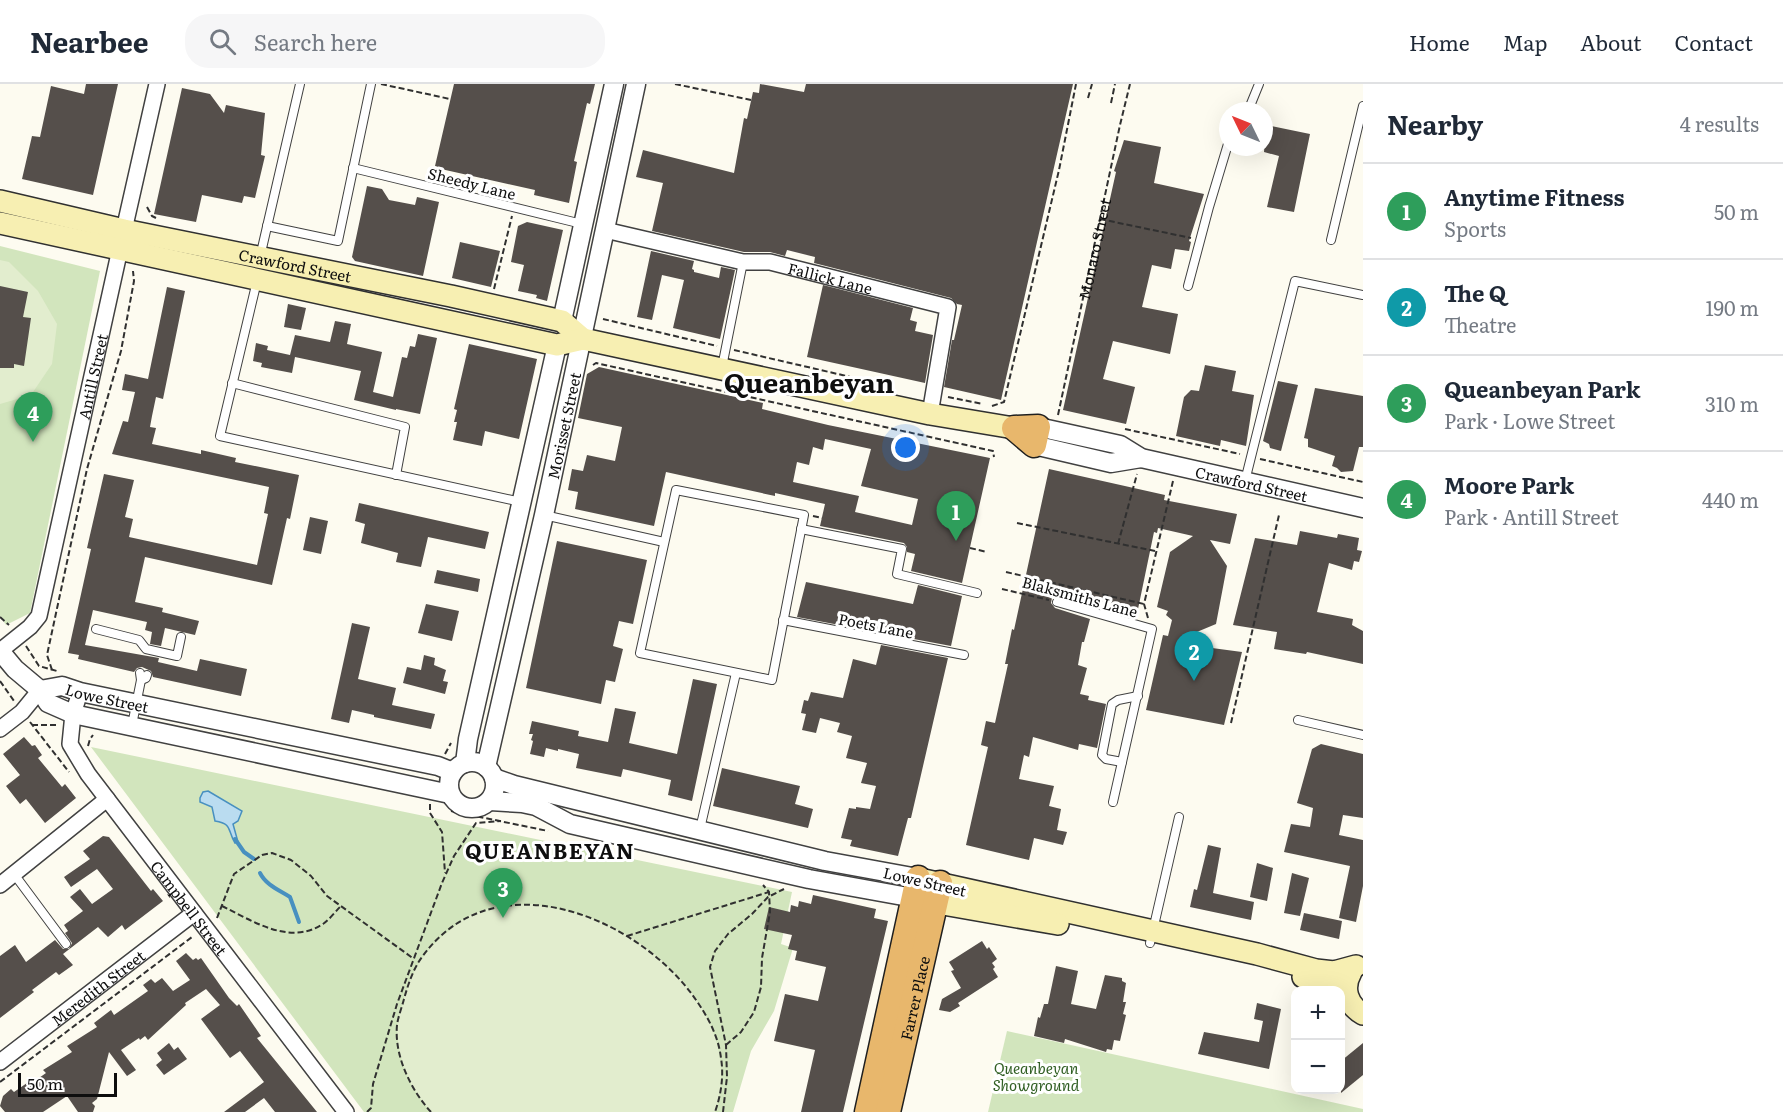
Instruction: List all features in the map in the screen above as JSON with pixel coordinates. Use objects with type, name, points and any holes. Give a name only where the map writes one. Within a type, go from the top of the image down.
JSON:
[{"type":"highway","name":"Crawford Street","points":[[1014,428],[1043,429]]},
{"type":"highway","name":"Farrer Place","points":[[867,1112],[927,891]]},
{"type":"highway","name":"Farrer Place","points":[[888,1112],[927,891]]},
{"type":"main road","name":"Crawford Street","points":[[0,201],[122,240]]},
{"type":"main road","name":"Crawford Street","points":[[0,223],[122,240],[258,269],[557,345],[583,339],[721,370],[932,405],[1014,428]]},
{"type":"main road","name":"Crawford Street","points":[[258,269],[451,297],[562,321],[583,339]]},
{"type":"main road","name":"Morisset Street","points":[[557,345],[562,321]]},
{"type":"main road","name":"Lowe Street","points":[[927,891],[1152,937],[1257,954],[1324,971],[1339,971],[1360,964]]},
{"type":"main road","name":"Lowe Street","points":[[1152,937],[1304,978],[1347,1000]]},
{"type":"main road","points":[[1347,1000],[1347,984],[1351,972],[1360,964]]},
{"type":"street","name":"Antill Street","points":[[0,651],[30,627],[39,616],[157,84]]},
{"type":"street","name":"Morisset Street","points":[[562,321],[614,84]]},
{"type":"street","name":"Morisset Street","points":[[490,772],[636,84]]},
{"type":"street","name":"Fallick Lane","points":[[605,230],[743,262],[770,262],[948,307],[932,405]]},
{"type":"street","name":"Morisset Street","points":[[459,767],[468,739],[557,345]]},
{"type":"street","name":"Crawford Street","points":[[1043,429],[1111,463],[1141,458],[1363,508]]},
{"type":"street","points":[[0,651],[15,669],[40,690],[22,712],[0,729]]},
{"type":"street","name":"Lowe Street","points":[[445,804],[132,725],[73,714],[48,703],[40,690],[62,686],[80,692],[438,766],[459,767]]},
{"type":"street","name":"Campbell Street","points":[[80,692],[73,714],[70,744],[88,774],[346,1112]]},
{"type":"street","points":[[477,762],[490,772],[495,790],[490,801],[482,806],[467,808],[445,804],[449,784],[459,767],[477,762]]},
{"type":"street","name":"Lowe Street","points":[[490,772],[514,784],[825,861],[927,891]]},
{"type":"street","points":[[0,885],[107,799]]},
{"type":"street","name":"Lowe Street","points":[[490,801],[522,802],[536,806],[570,824],[809,879],[927,891]]},
{"type":"street","name":"Meredith Street","points":[[0,1062],[194,913]]},
{"type":"lane","points":[[300,84],[220,436],[522,502]]},
{"type":"lane","points":[[267,226],[338,241],[371,84]]},
{"type":"lane","points":[[1252,102],[1259,84]]},
{"type":"lane","points":[[1331,240],[1363,106]]},
{"type":"lane","points":[[1188,286],[1224,156]]},
{"type":"lane","name":"Sheedy Lane","points":[[353,168],[584,225]]},
{"type":"lane","points":[[721,370],[743,262]]},
{"type":"lane","points":[[1245,482],[1295,281],[1363,295]]},
{"type":"lane","points":[[232,383],[405,427],[396,475]]},
{"type":"lane","points":[[676,490],[804,515],[772,680],[640,653],[664,542],[676,490]]},
{"type":"lane","points":[[544,515],[664,542]]},
{"type":"lane","points":[[801,529],[902,549],[897,574],[977,593]]},
{"type":"lane","name":"Blaksmiths Lane","points":[[1058,602],[1152,629]]},
{"type":"lane","name":"Poets Lane","points":[[783,620],[964,655]]},
{"type":"lane","points":[[96,629],[139,640],[149,653],[177,656],[181,637]]},
{"type":"lane","points":[[1113,802],[1152,629]]},
{"type":"lane","points":[[700,829],[736,673]]},
{"type":"lane","points":[[132,725],[143,676]]},
{"type":"lane","points":[[1122,762],[1106,759],[1102,755],[1112,704],[1118,700],[1137,696]]},
{"type":"lane","points":[[1298,720],[1363,735]]},
{"type":"lane","points":[[1152,937],[1179,817]]},
{"type":"lane","points":[[14,874],[66,944]]},
{"type":"path","points":[[381,84],[450,99]]},
{"type":"path","points":[[675,84],[751,100]]},
{"type":"path","points":[[932,405],[954,397],[992,406],[1004,402],[1059,170],[1076,84]]},
{"type":"path","points":[[1088,98],[1092,84]]},
{"type":"path","points":[[1111,103],[1115,84]]},
{"type":"path","name":"Monaro Street","points":[[1043,429],[1100,219],[1130,84]]},
{"type":"path","points":[[494,292],[514,207]]},
{"type":"path","points":[[1100,219],[1201,240]]},
{"type":"path","points":[[52,670],[47,655],[93,443],[121,351],[134,281],[133,271]]},
{"type":"path","points":[[603,319],[882,385]]},
{"type":"path","points":[[596,363],[993,451],[994,457]]},
{"type":"path","points":[[1126,429],[1363,482]]},
{"type":"path","points":[[1118,544],[1141,458]]},
{"type":"path","points":[[1152,629],[1144,604],[1155,551],[1178,466]]},
{"type":"path","points":[[1231,723],[1279,515]]},
{"type":"path","points":[[1017,523],[1155,551]]},
{"type":"path","points":[[970,548],[987,552]]},
{"type":"path","points":[[1006,572],[1144,604]]},
{"type":"path","name":"Blaksmiths Lane","points":[[1002,589],[1058,602]]},
{"type":"path","points":[[88,751],[90,739],[98,730]]},
{"type":"path","points":[[445,876],[442,832],[430,813],[430,804],[445,804],[465,815],[549,831]]},
{"type":"path","points":[[367,1112],[371,1108],[373,1084],[414,959],[454,856],[476,823],[505,821]]},
{"type":"path","points":[[341,907],[323,924],[316,927],[300,932],[276,932],[222,906],[234,874],[262,855],[272,853],[291,860],[311,876],[327,896],[414,959]]},
{"type":"path","points":[[723,1112],[727,1077],[726,1045],[710,967],[715,951],[728,934],[769,896],[809,879]]},
{"type":"path","points":[[726,1045],[741,1032],[754,1012],[760,987],[762,958],[770,912],[769,892],[763,884]]},
{"type":"path","points":[[627,936],[769,892]]},
{"type":"path","points":[[431,1112],[409,1083],[400,1058],[397,1026],[411,978],[421,957],[440,937],[468,916],[500,905],[532,903],[578,914],[627,936],[664,962],[679,978],[709,1019],[716,1038],[721,1059],[721,1085],[715,1112]]},
{"type":"path","name":"Meredith Street","points":[[0,1082],[192,937]]},
{"type":"green space","points":[[0,246],[100,271],[30,613],[6,625],[0,616]]},
{"type":"green space","points":[[0,260],[9,262],[38,291],[57,324],[52,364],[31,395],[0,404]]},
{"type":"green space","points":[[91,747],[792,892],[781,944],[793,948],[774,1011],[751,1051],[733,1112],[364,1112]]},
{"type":"green space","points":[[532,904],[586,916],[622,932],[648,949],[673,970],[693,994],[709,1021],[718,1050],[721,1080],[715,1112],[431,1112],[406,1074],[398,1041],[399,1017],[414,971],[434,944],[465,918],[491,908]]},
{"type":"green space","name":"Queanbeyan Showground","points":[[1007,1031],[1363,1109],[1363,1112],[988,1112]]},
{"type":"water","points":[[208,791],[242,811],[238,821],[233,824],[238,842],[235,843],[225,824],[215,821],[212,807],[200,802],[203,792]]},
{"type":"building","points":[[86,84],[118,84],[93,195],[22,179],[32,136],[40,137],[51,86],[84,94]]},
{"type":"building","points":[[454,84],[595,84],[590,104],[587,103],[574,161],[577,162],[569,203],[534,195],[535,190],[435,166]]},
{"type":"building","points":[[760,84],[804,92],[806,84],[1073,84],[1001,400],[944,387],[952,340],[954,340],[962,305],[957,304],[951,298],[814,263],[815,257],[787,250],[785,256],[770,252],[744,252],[652,231],[663,183],[636,177],[643,150],[734,173],[744,118],[747,119],[753,92],[759,93]]},
{"type":"building","points":[[182,88],[210,94],[224,113],[226,105],[265,113],[261,155],[265,156],[255,198],[244,196],[242,203],[202,195],[196,222],[154,214]]},
{"type":"building","points":[[1273,126],[1310,134],[1294,212],[1267,207],[1279,156],[1273,154]]},
{"type":"building","points":[[1124,140],[1161,147],[1154,183],[1204,194],[1189,241],[1191,242],[1189,251],[1175,249],[1171,269],[1152,265],[1142,307],[1178,314],[1170,354],[1113,341],[1103,379],[1135,387],[1126,424],[1063,410],[1116,172],[1114,171]]},
{"type":"building","points":[[367,186],[382,189],[389,200],[415,205],[417,197],[439,202],[423,276],[355,261],[352,257]]},
{"type":"building","points":[[527,222],[563,230],[547,301],[536,298],[537,295],[518,291],[524,265],[511,262],[518,226]]},
{"type":"building","points":[[460,242],[500,251],[491,287],[452,278]]},
{"type":"building","points":[[651,251],[694,261],[692,269],[694,272],[719,278],[721,267],[735,270],[720,339],[673,328],[684,280],[662,275],[652,320],[637,317]]},
{"type":"building","points":[[823,285],[913,308],[910,320],[917,322],[915,331],[933,335],[925,383],[807,357]]},
{"type":"building","points":[[0,286],[28,292],[23,317],[31,318],[24,366],[14,364],[14,368],[0,368]]},
{"type":"building","points":[[167,287],[185,291],[163,399],[156,397],[150,427],[156,428],[152,444],[201,454],[201,450],[236,458],[235,462],[299,475],[290,519],[287,518],[272,585],[145,557],[135,602],[163,608],[162,612],[199,621],[195,635],[165,628],[161,646],[150,644],[152,632],[145,630],[147,622],[93,610],[85,645],[159,658],[158,662],[197,671],[200,659],[247,669],[241,696],[153,677],[151,671],[142,667],[137,668],[134,672],[78,659],[79,655],[68,653],[91,549],[87,548],[104,474],[134,480],[125,517],[133,519],[129,537],[257,565],[268,514],[264,513],[269,487],[112,454],[123,421],[128,422],[135,392],[122,390],[125,374],[148,379]]},
{"type":"building","points":[[288,304],[306,308],[301,330],[284,327]]},
{"type":"building","points":[[335,321],[351,324],[347,344],[382,352],[373,392],[393,397],[402,357],[407,358],[410,346],[415,347],[418,334],[437,338],[420,414],[354,400],[361,371],[295,357],[292,373],[261,367],[262,363],[253,361],[256,343],[268,346],[267,350],[290,355],[295,335],[330,342]]},
{"type":"building","points":[[469,344],[537,359],[519,439],[485,431],[482,446],[453,440],[457,422],[454,422],[457,410],[454,409]]},
{"type":"building","points":[[1205,365],[1236,371],[1232,391],[1254,395],[1246,446],[1221,440],[1220,446],[1176,436],[1184,397],[1191,390],[1199,391]]},
{"type":"building","points":[[599,367],[763,403],[762,409],[828,425],[990,458],[962,583],[911,571],[915,554],[907,552],[904,543],[820,526],[825,504],[775,493],[775,496],[666,472],[654,526],[575,509],[578,492],[568,490],[572,469],[583,471],[587,455],[615,461],[622,427],[578,418],[587,374]],"holes":[[[825,439],[871,449],[861,486],[918,499],[912,525],[855,512],[859,496],[793,482],[797,462],[809,465],[813,447],[823,450]]]},
{"type":"building","points":[[1278,381],[1298,385],[1281,451],[1270,448],[1269,444],[1263,441]]},
{"type":"building","points":[[1315,388],[1363,396],[1363,447],[1359,447],[1353,471],[1341,472],[1332,466],[1335,456],[1308,447],[1308,439],[1304,438]]},
{"type":"building","points":[[1049,469],[1165,495],[1164,500],[1237,514],[1230,544],[1210,540],[1227,566],[1216,624],[1180,639],[1212,645],[1212,648],[1242,652],[1224,725],[1146,710],[1163,635],[1168,636],[1172,620],[1166,615],[1168,611],[1157,607],[1170,552],[1193,536],[1158,528],[1157,533],[1154,532],[1138,609],[1083,597],[1081,603],[1059,596],[1052,598],[1051,603],[1055,608],[1090,619],[1084,642],[1082,642],[1078,665],[1087,668],[1080,694],[1089,696],[1088,700],[1106,704],[1097,748],[1079,744],[1078,750],[1033,737],[1029,757],[1024,755],[1019,779],[1054,786],[1049,806],[1061,809],[1057,830],[1067,832],[1063,845],[1034,838],[1029,860],[966,845],[988,747],[981,745],[986,721],[995,723],[1008,664],[1005,664],[1012,629],[1014,630]]},
{"type":"building","points":[[359,503],[489,532],[485,549],[428,537],[421,567],[396,562],[398,553],[361,543],[365,524],[355,521]]},
{"type":"building","points":[[310,517],[328,521],[321,554],[303,550]]},
{"type":"building","points":[[1300,531],[1337,538],[1338,534],[1359,538],[1357,550],[1362,551],[1359,562],[1354,561],[1352,570],[1329,563],[1317,612],[1353,619],[1352,625],[1363,631],[1363,664],[1307,652],[1306,654],[1274,649],[1277,632],[1233,625],[1255,538],[1297,545]]},
{"type":"building","points":[[557,541],[647,560],[633,624],[619,621],[613,646],[623,649],[615,682],[606,680],[601,704],[526,688]]},
{"type":"building","points":[[437,570],[480,579],[478,592],[434,583]]},
{"type":"building","points":[[806,582],[913,604],[918,585],[962,596],[951,646],[797,617]]},
{"type":"building","points":[[426,604],[459,611],[452,641],[418,633]]},
{"type":"building","points":[[352,623],[370,627],[358,679],[396,688],[392,705],[435,714],[431,729],[352,710],[349,723],[331,719]]},
{"type":"building","points":[[881,645],[948,658],[911,818],[908,818],[898,856],[850,846],[852,840],[841,838],[849,808],[870,809],[876,786],[861,783],[867,763],[846,758],[852,736],[837,732],[840,723],[820,718],[816,733],[802,730],[806,714],[801,713],[804,700],[808,701],[811,692],[843,698],[853,659],[876,665]]},
{"type":"building","points":[[424,655],[435,658],[434,665],[446,670],[443,681],[448,682],[445,694],[403,683],[407,667],[421,670]]},
{"type":"building","points":[[693,679],[717,684],[692,801],[668,795],[671,780],[623,769],[621,777],[576,768],[579,754],[558,749],[558,751],[546,748],[544,757],[530,754],[533,734],[529,734],[532,721],[579,731],[578,736],[608,742],[615,708],[636,712],[629,743],[677,754]]},
{"type":"building","points":[[24,737],[32,746],[35,745],[42,755],[38,758],[62,787],[65,784],[76,798],[45,823],[26,799],[20,804],[6,786],[20,775],[3,754]]},
{"type":"building","points":[[1321,744],[1363,754],[1363,818],[1343,815],[1339,835],[1363,840],[1363,886],[1356,922],[1339,918],[1350,866],[1284,852],[1291,824],[1310,827],[1313,808],[1297,803],[1312,749]]},
{"type":"building","points":[[722,768],[800,786],[795,804],[813,809],[808,828],[713,806]]},
{"type":"building","points":[[103,836],[109,837],[151,891],[153,889],[163,901],[125,930],[122,925],[108,937],[98,927],[63,954],[73,965],[59,975],[56,972],[0,1018],[0,956],[15,945],[26,962],[55,940],[63,949],[69,949],[72,943],[65,933],[68,931],[64,925],[83,911],[70,897],[80,889],[92,904],[113,889],[97,869],[71,887],[64,877],[90,859],[83,851]]},
{"type":"building","points":[[1208,845],[1221,848],[1213,893],[1254,902],[1251,920],[1190,907],[1194,889],[1197,890]]},
{"type":"building","points":[[1257,863],[1273,868],[1267,901],[1250,897]]},
{"type":"building","points":[[1292,873],[1309,878],[1300,916],[1284,913]]},
{"type":"building","points":[[813,895],[876,909],[874,918],[888,921],[843,1112],[801,1112],[815,1050],[774,1041],[785,994],[818,1001],[826,967],[795,960],[797,951],[788,949],[792,935],[764,929],[769,907],[790,912],[791,905],[798,907],[799,901],[811,904]]},
{"type":"building","points":[[1304,913],[1342,921],[1339,939],[1300,930]]},
{"type":"building","points":[[982,941],[997,959],[992,963],[998,977],[958,1003],[960,1006],[950,1012],[939,1010],[942,999],[961,988],[951,971],[954,970],[949,962]]},
{"type":"building","points":[[186,953],[193,960],[201,958],[229,998],[237,1006],[239,1004],[261,1036],[257,1038],[317,1112],[275,1112],[264,1098],[245,1112],[224,1112],[264,1082],[240,1051],[230,1058],[201,1019],[220,1005],[206,989],[185,1003],[186,1005],[148,1040],[145,1036],[140,1040],[139,1038],[121,1050],[136,1070],[127,1076],[109,1052],[97,1099],[92,1103],[95,1106],[93,1112],[78,1112],[67,1096],[43,1112],[5,1112],[0,1106],[3,1096],[11,1089],[14,1092],[27,1083],[29,1085],[46,1073],[43,1070],[72,1052],[67,1046],[97,1027],[94,1023],[111,1010],[114,1015],[148,991],[143,985],[151,979],[155,983],[162,978],[173,991],[190,980],[176,961]]},
{"type":"building","points":[[1056,966],[1078,971],[1071,1004],[1096,1009],[1105,975],[1122,978],[1122,981],[1126,983],[1123,1002],[1126,1002],[1123,1014],[1126,1015],[1120,1041],[1114,1040],[1112,1050],[1107,1049],[1106,1052],[1065,1039],[1064,1043],[1034,1036],[1038,1017],[1040,1018],[1044,1004],[1048,1004]]},
{"type":"building","points":[[1257,1003],[1281,1009],[1269,1069],[1198,1054],[1204,1032],[1259,1042],[1263,1021],[1254,1019]]},
{"type":"building","points":[[169,1043],[174,1050],[178,1047],[187,1059],[164,1075],[156,1065],[162,1060],[157,1053]]},
{"type":"building","points":[[1363,1043],[1363,1075],[1345,1090],[1345,1058]]},
{"type":"waterway","points":[[235,839],[244,852],[254,859]]},
{"type":"waterway","points":[[260,873],[269,884],[290,897],[299,922]]},
{"type":"place","name":"Moore Park","points":[[33,442]]},
{"type":"place","name":"Anytime Fitness","points":[[956,541]]},
{"type":"place","name":"The Q","points":[[1194,681]]},
{"type":"place","name":"Queanbeyan Park","points":[[503,918]]},
{"type":"district","name":"Queanbeyan","points":[[809,381]]},
{"type":"district","name":"QUEANBEYAN","points":[[550,849]]}]
